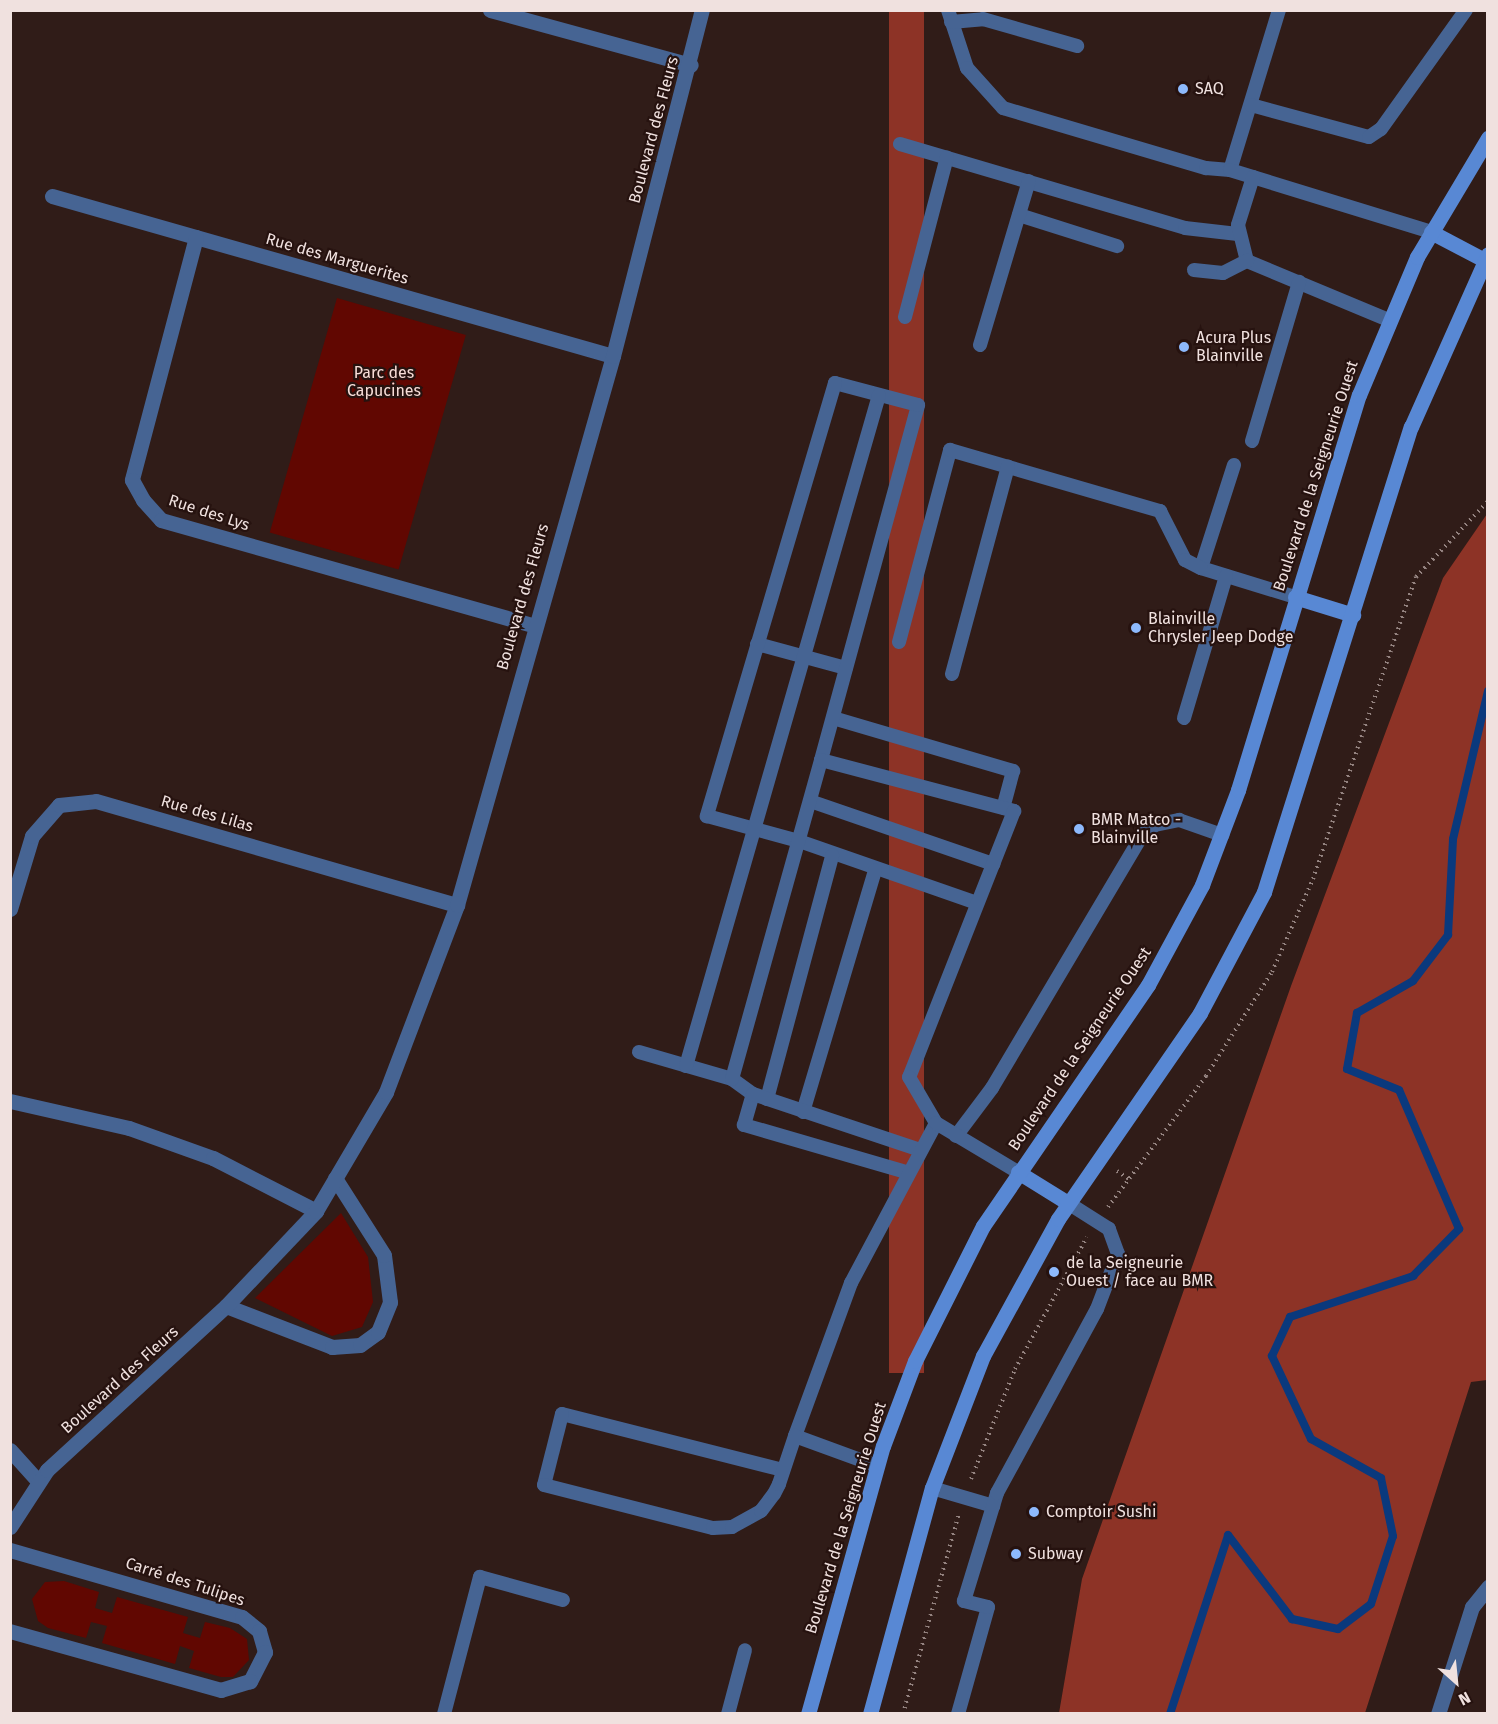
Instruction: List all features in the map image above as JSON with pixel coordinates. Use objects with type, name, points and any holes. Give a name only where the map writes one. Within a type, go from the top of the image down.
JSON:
[{"type":"main road","name":"Boulevard de la Seigneurie Ouest","points":[[808,1713],[877,1466],[941,1304],[1018,1172],[1160,966],[1222,835],[1336,461],[1389,320],[1431,232],[1488,138]]},
{"type":"main road","points":[[870,1713],[932,1488],[983,1356],[1068,1203],[1200,1013],[1250,922],[1288,827],[1411,427],[1486,257],[1431,232]]},
{"type":"main road","points":[[1296,597],[1353,615]]},
{"type":"main road","points":[[1018,1172],[1068,1203]]},
{"type":"street","points":[[490,10],[691,65]]},
{"type":"street","name":"Boulevard des Fleurs","points":[[10,1527],[38,1481],[226,1306],[316,1211],[386,1092],[457,905],[533,626],[613,356],[691,65],[702,10]]},
{"type":"street","name":"Rue des Marguerites","points":[[52,196],[613,356]]},
{"type":"street","name":"Rue des Lys","points":[[196,237],[132,480],[143,500],[161,520],[533,626]]},
{"type":"street","name":"Rue des Lilas","points":[[10,909],[32,836],[59,805],[96,801],[457,905]]},
{"type":"street","points":[[10,1101],[129,1128],[213,1158],[316,1211]]},
{"type":"street","points":[[226,1306],[332,1347],[360,1345],[378,1332],[390,1302],[384,1255],[335,1178]]},
{"type":"street","points":[[10,1450],[38,1481]]},
{"type":"street","name":"Carré des Tulipes","points":[[10,1550],[236,1615],[259,1631],[265,1652],[250,1681],[221,1690],[10,1631]]},
{"type":"street","points":[[1438,1713],[1472,1607],[1488,1587]]},
{"type":"lane","points":[[1230,170],[1279,10]]},
{"type":"lane","points":[[1251,105],[1369,137],[1382,129],[1466,10]]},
{"type":"lane","points":[[1077,46],[983,19],[949,16],[967,68],[1003,108],[1206,168],[1230,170],[1431,232]]},
{"type":"lane","points":[[900,144],[1203,232],[1238,234]]},
{"type":"lane","points":[[904,317],[947,157]]},
{"type":"lane","points":[[1247,261],[1238,234],[1253,177]]},
{"type":"lane","points":[[980,345],[1029,181]]},
{"type":"lane","points":[[1019,215],[1118,246]]},
{"type":"lane","points":[[1194,270],[1224,273],[1247,261],[1389,320]]},
{"type":"lane","points":[[1252,441],[1299,282]]},
{"type":"lane","points":[[732,1079],[799,841],[833,718],[918,405],[834,383],[707,816],[799,841],[832,856],[977,903]]},
{"type":"lane","points":[[686,1066],[806,657],[879,395]]},
{"type":"lane","points":[[899,642],[950,450],[1160,511],[1185,560],[1201,568],[1296,597]]},
{"type":"lane","points":[[1201,568],[1234,465]]},
{"type":"lane","points":[[952,674],[1008,466]]},
{"type":"lane","points":[[1184,718],[1226,576]]},
{"type":"lane","points":[[758,645],[846,668]]},
{"type":"lane","points":[[833,718],[1013,771],[1003,808]]},
{"type":"lane","points":[[821,760],[1014,811],[909,1077],[936,1123],[1018,1172]]},
{"type":"lane","points":[[810,801],[993,864]]},
{"type":"lane","points":[[956,1136],[992,1088],[1143,834],[1155,825],[1179,820],[1222,835]]},
{"type":"lane","points":[[832,856],[760,1097],[744,1125],[906,1172]]},
{"type":"lane","points":[[803,1112],[875,870]]},
{"type":"lane","points":[[639,1052],[732,1079],[760,1097],[920,1150]]},
{"type":"lane","points":[[783,1470],[562,1414],[544,1485],[722,1529],[761,1511],[783,1470],[835,1318],[906,1172],[936,1123]]},
{"type":"lane","points":[[958,1713],[988,1607],[964,1600],[993,1506],[1097,1309],[1118,1254],[1109,1229],[1068,1203]]},
{"type":"lane","points":[[795,1436],[877,1466]]},
{"type":"lane","points":[[932,1488],[993,1506]]},
{"type":"lane","points":[[444,1713],[480,1577],[563,1600]]},
{"type":"lane","points":[[728,1713],[745,1650]]},
{"type":"path","points":[[1113,1200],[1212,1068],[1272,972],[1313,879],[1412,584],[1427,559],[1488,501]]},
{"type":"path","points":[[1118,1171],[1129,1179]]},
{"type":"path","points":[[971,1480],[1015,1369],[1084,1240]]},
{"type":"path","points":[[903,1713],[958,1516]]},
{"type":"green space","name":"Parc des Capucines","points":[[337,298],[466,335],[399,569],[270,533]]},
{"type":"green space","points":[[341,1213],[368,1257],[373,1302],[362,1327],[332,1336],[255,1298]]},
{"type":"green space","points":[[64,1581],[99,1592],[95,1608],[112,1613],[117,1597],[188,1617],[183,1633],[200,1638],[205,1622],[230,1628],[247,1639],[249,1660],[233,1677],[221,1677],[189,1668],[194,1651],[180,1646],[175,1664],[102,1643],[107,1626],[91,1622],[86,1638],[48,1628],[38,1621],[32,1599],[45,1582]]},
{"type":"shaded area","points":[[889,11],[924,11],[924,1373],[889,1373]]},
{"type":"shaded area","points":[[1487,514],[1487,1380],[1471,1382],[1365,1713],[1059,1713],[1082,1579],[1291,986],[1443,578]]},
{"type":"waterway","points":[[1170,1714],[1228,1535],[1292,1619],[1338,1629],[1371,1604],[1393,1536],[1381,1478],[1311,1439],[1272,1356],[1290,1317],[1413,1276],[1459,1229],[1399,1090],[1347,1069],[1357,1013],[1413,981],[1448,935],[1453,839],[1488,691]]},
{"type":"place","name":"SAQ","points":[[1183,89]]},
{"type":"place","name":"Acura Plus Blainville","points":[[1184,347]]},
{"type":"place","name":"Blainville Chrysler Jeep Dodge","points":[[1136,628]]},
{"type":"place","name":"BMR Matco - Blainville","points":[[1079,829]]},
{"type":"place","name":"de la Seigneurie Ouest / face au BMR","points":[[1054,1272]]},
{"type":"place","name":"Comptoir Sushi","points":[[1034,1512]]},
{"type":"place","name":"Subway","points":[[1016,1554]]}]
